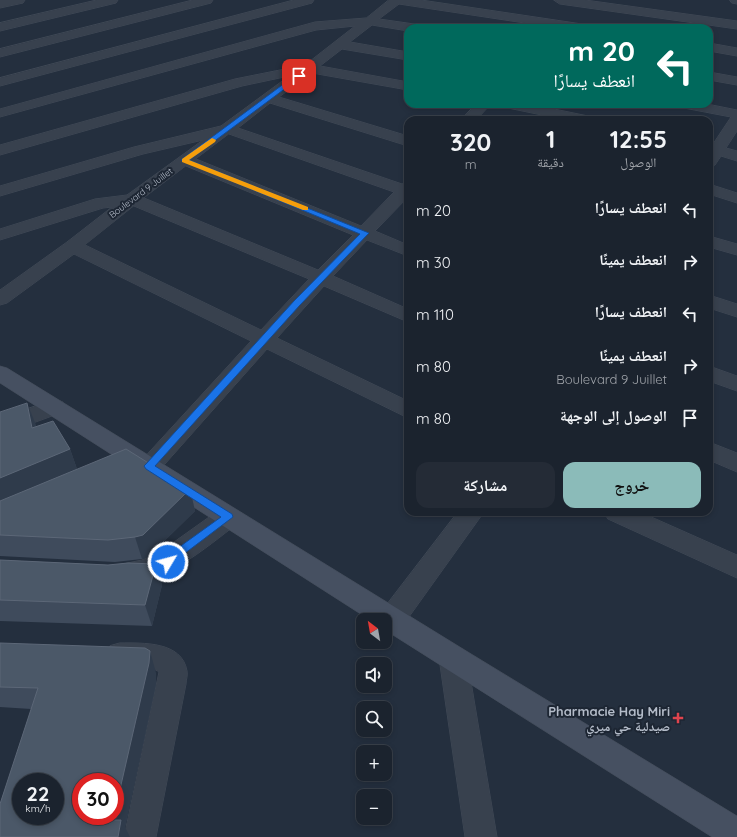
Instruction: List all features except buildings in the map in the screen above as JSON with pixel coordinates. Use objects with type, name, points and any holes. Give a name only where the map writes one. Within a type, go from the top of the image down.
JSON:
[{"type":"main road","points":[[0,373],[55,407],[133,464],[228,517],[381,613]]},
{"type":"main road","points":[[392,620],[737,834]]},
{"type":"street","points":[[0,4],[18,0]]},
{"type":"street","points":[[0,28],[112,0]]},
{"type":"street","points":[[0,53],[207,0]]},
{"type":"street","points":[[0,82],[308,0]]},
{"type":"street","points":[[397,0],[541,24]]},
{"type":"street","name":"Boulevard 9 Juillet","points":[[0,299],[73,246],[132,199],[228,129],[397,0]]},
{"type":"street","points":[[560,0],[737,24]]},
{"type":"street","points":[[555,24],[575,1]]},
{"type":"street","points":[[0,113],[315,26],[369,21],[404,26]]},
{"type":"street","points":[[338,44],[404,55]]},
{"type":"street","points":[[713,48],[737,52]]},
{"type":"street","points":[[0,150],[240,82],[309,68],[404,85]]},
{"type":"street","points":[[713,77],[737,80]]},
{"type":"street","points":[[268,98],[404,140]]},
{"type":"street","points":[[472,116],[480,108]]},
{"type":"street","points":[[528,108],[568,116]]},
{"type":"street","points":[[705,108],[737,114]]},
{"type":"street","points":[[737,119],[714,151],[737,156]]},
{"type":"street","points":[[0,191],[139,150],[228,129],[404,189]]},
{"type":"street","points":[[184,160],[404,249]]},
{"type":"street","points":[[713,190],[737,198]]},
{"type":"street","points":[[133,464],[265,339],[404,193]]},
{"type":"street","points":[[0,235],[101,203],[132,199],[322,278],[404,314]]},
{"type":"street","points":[[713,242],[737,250]]},
{"type":"street","points":[[73,246],[404,408]]},
{"type":"street","points":[[713,303],[737,312]]},
{"type":"street","points":[[713,375],[737,384]]},
{"type":"street","points":[[0,427],[55,407]]},
{"type":"street","points":[[713,452],[737,463]]},
{"type":"street","points":[[392,620],[469,516]]},
{"type":"street","points":[[626,516],[737,567]]},
{"type":"street","points":[[107,574],[142,571],[168,562],[228,517]]},
{"type":"street","points":[[94,654],[156,656],[167,661],[173,670],[169,699],[140,837]]},
{"type":"street","points":[[453,658],[481,837]]},
{"type":"slow traffic","points":[[212,140],[184,160],[305,209]]},
{"type":"place","name":"Pharmacie Hay Miri صيدلية حي ميري","points":[[678,718]]},
{"type":"route","points":[[168,562],[228,517],[149,466],[297,303],[365,233],[184,160],[299,76]]}]
